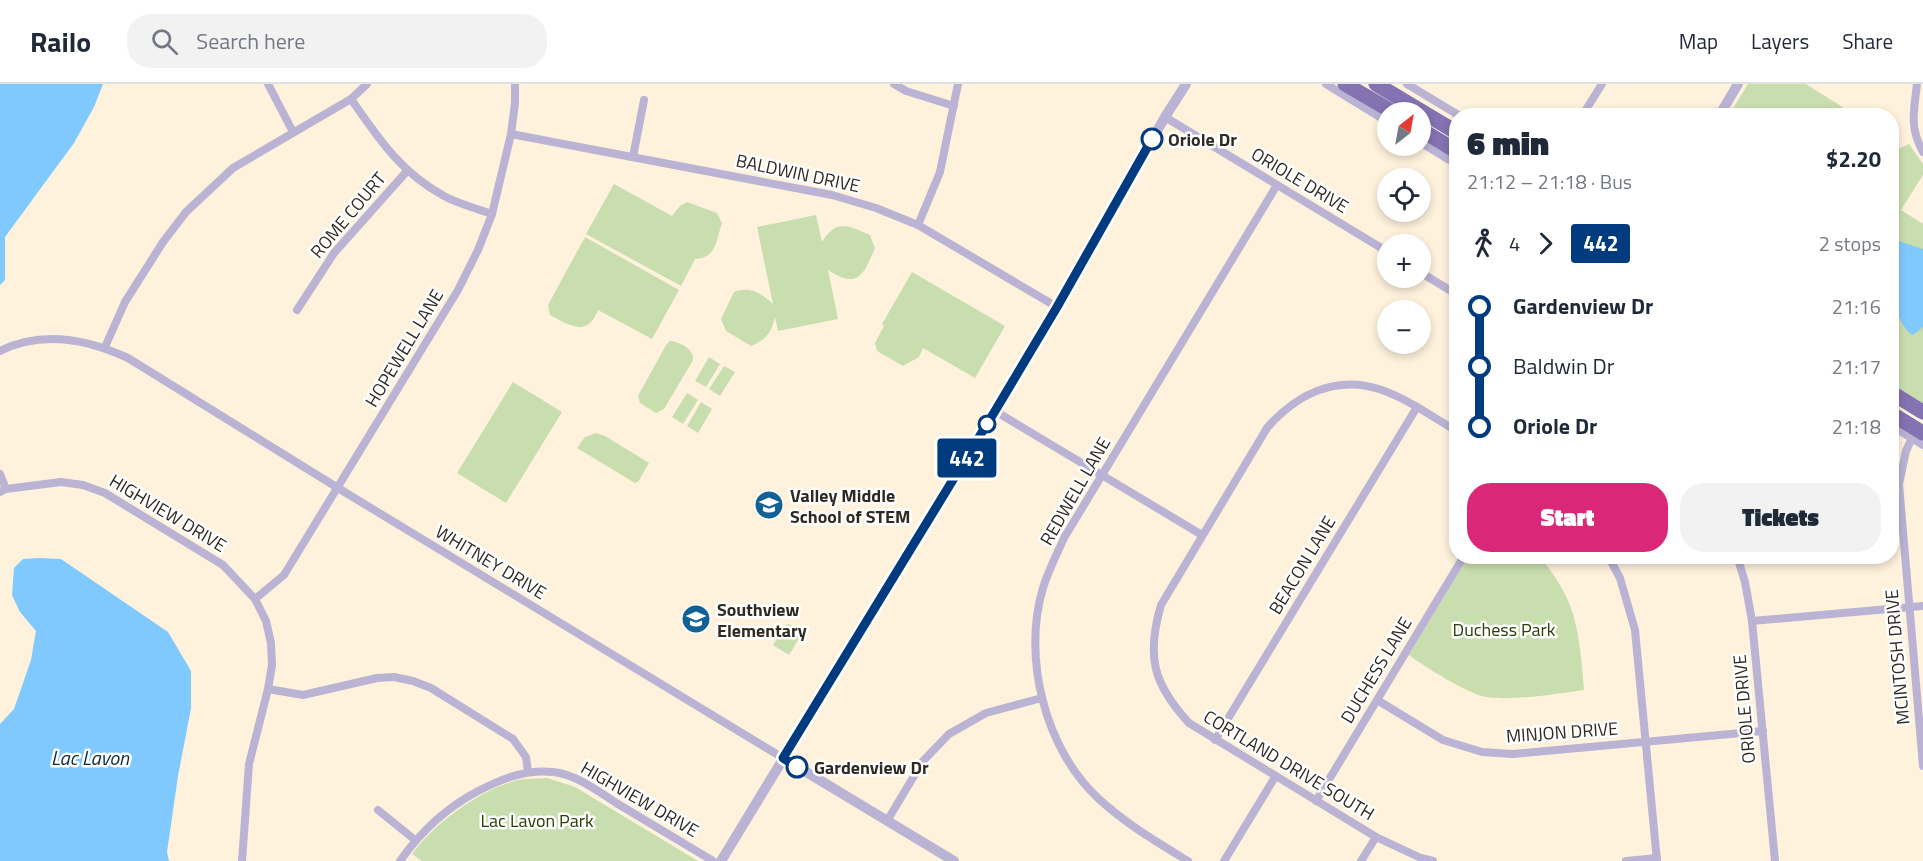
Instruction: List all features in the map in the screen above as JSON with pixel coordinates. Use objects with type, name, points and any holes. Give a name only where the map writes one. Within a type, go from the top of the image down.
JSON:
[{"type":"highway","points":[[1345,84],[1377,103]]},
{"type":"highway","points":[[1376,84],[1449,128]]},
{"type":"highway","points":[[1431,136],[1449,147]]},
{"type":"highway","points":[[1899,397],[1923,412]]},
{"type":"highway","points":[[1899,420],[1917,436]]},
{"type":"street","points":[[268,84],[293,132]]},
{"type":"street","points":[[105,347],[125,302],[163,242],[186,212],[233,168],[351,99],[367,84]]},
{"type":"street","name":"HOPEWELL LANE","points":[[255,599],[285,575],[458,290],[478,250],[492,214],[511,135],[515,103],[514,84]]},
{"type":"street","points":[[894,84],[906,91],[954,106]]},
{"type":"street","points":[[918,225],[940,172],[958,84]]},
{"type":"street","points":[[721,861],[995,411],[1186,84]]},
{"type":"street","points":[[1326,84],[1377,115]]},
{"type":"street","points":[[1407,84],[1449,109]]},
{"type":"street","points":[[1587,108],[1602,84]]},
{"type":"street","points":[[1724,108],[1738,84]]},
{"type":"street","points":[[1917,84],[1913,122],[1916,139],[1923,152]]},
{"type":"street","points":[[351,99],[386,149],[407,171],[444,196],[492,214]]},
{"type":"street","points":[[633,157],[644,100]]},
{"type":"street","name":"ORIOLE DRIVE","points":[[1165,117],[1377,245]]},
{"type":"street","name":"BALDWIN DRIVE","points":[[511,135],[832,195],[876,208],[918,225],[1057,307]]},
{"type":"street","points":[[1431,149],[1449,160]]},
{"type":"street","name":"ROME COURT","points":[[297,310],[334,253],[407,171]]},
{"type":"street","name":"REDWELL LANE","points":[[1188,861],[1132,827],[1097,797],[1077,774],[1063,751],[1042,698],[1035,645],[1038,614],[1043,588],[1064,538],[1276,185]]},
{"type":"street","points":[[1431,279],[1449,290]]},
{"type":"street","name":"WHITNEY DRIVE","points":[[0,351],[13,345],[39,339],[69,339],[105,347],[128,358],[338,488],[954,861]]},
{"type":"street","name":"CORTLAND DRIVE SOUTH","points":[[1433,861],[1421,858],[1376,837],[1189,723],[1171,704],[1159,680],[1153,652],[1154,629],[1161,605],[1267,428],[1281,412],[1299,399],[1328,387],[1358,385],[1380,389],[1417,407],[1449,427]]},
{"type":"street","name":"BEACON LANE","points":[[1215,740],[1417,407]]},
{"type":"street","points":[[995,411],[1202,535]]},
{"type":"street","points":[[1899,429],[1917,436],[1923,445]]},
{"type":"street","name":"MCINTOSH DRIVE","points":[[1917,436],[1906,451],[1899,484],[1923,764]]},
{"type":"street","points":[[0,474],[3,491]]},
{"type":"street","name":"HIGHVIEW DRIVE","points":[[3,491],[61,482],[82,485],[105,493],[223,565],[255,599],[266,621],[271,643],[272,665],[249,764],[242,861]]},
{"type":"street","name":"DUCHESS LANE","points":[[1316,801],[1459,564]]},
{"type":"street","points":[[1612,564],[1620,578],[1635,630],[1657,860],[1626,861]]},
{"type":"street","name":"ORIOLE DRIVE","points":[[1739,564],[1752,621],[1775,861]]},
{"type":"street","points":[[1752,621],[1923,606]]},
{"type":"street","points":[[268,689],[303,694],[377,678],[394,677],[413,681],[431,688],[513,739],[526,757],[528,772]]},
{"type":"street","points":[[887,821],[923,762],[949,734],[986,712],[1042,698]]},
{"type":"street","name":"MINJON DRIVE","points":[[1377,700],[1443,740],[1482,752],[1513,754],[1762,731]]},
{"type":"street","name":"HIGHVIEW DRIVE","points":[[400,861],[415,840],[436,818],[462,800],[502,779],[528,772],[554,772],[580,781],[713,861]]},
{"type":"street","points":[[1224,861],[1275,777]]},
{"type":"street","points":[[378,810],[415,840]]},
{"type":"street","points":[[1361,861],[1376,837]]},
{"type":"green space","points":[[1748,84],[1806,84],[1844,108],[1733,108]]},
{"type":"green space","points":[[1909,144],[1923,164],[1923,175],[1901,210],[1923,224],[1923,403],[1899,388],[1899,149]]},
{"type":"green space","points":[[614,184],[672,216],[680,206],[687,202],[717,213],[722,223],[712,252],[695,259],[681,286],[586,234]]},
{"type":"green space","points":[[816,215],[822,242],[827,234],[843,226],[870,235],[875,248],[863,272],[853,279],[846,279],[828,270],[838,319],[778,331],[775,317],[768,335],[751,346],[726,331],[721,319],[734,292],[750,290],[773,304],[757,227]]},
{"type":"green space","points":[[585,237],[679,290],[652,339],[598,310],[594,319],[583,327],[571,325],[550,315],[548,305]]},
{"type":"green space","points":[[912,272],[1005,326],[975,378],[923,348],[919,357],[903,366],[877,351],[875,343],[884,326],[882,324]]},
{"type":"green space","points":[[670,341],[686,347],[693,356],[693,360],[664,409],[656,413],[640,403],[638,396]]},
{"type":"green space","points":[[709,357],[720,364],[706,387],[695,381]]},
{"type":"green space","points":[[724,366],[735,372],[720,396],[709,389]]},
{"type":"green space","points":[[513,382],[562,412],[506,503],[457,473]]},
{"type":"green space","points":[[687,393],[698,400],[683,424],[672,417]]},
{"type":"green space","points":[[701,402],[712,409],[698,433],[687,426]]},
{"type":"green space","points":[[596,433],[605,436],[649,463],[638,482],[635,483],[577,448],[585,437]]},
{"type":"green space","name":"Duchess Park","points":[[1464,564],[1546,564],[1571,607],[1579,642],[1584,690],[1523,698],[1486,697],[1458,686],[1409,655]]},
{"type":"green space","points":[[789,624],[803,632],[789,655],[773,645],[785,625]]},
{"type":"green space","name":"Lac Lavon Park","points":[[547,778],[575,787],[698,861],[422,861],[412,854],[421,842],[445,820],[486,793],[514,781]]},
{"type":"water","points":[[0,84],[103,84],[94,107],[74,143],[5,237],[5,280],[0,285]]},
{"type":"water","points":[[1899,241],[1923,249],[1923,327],[1913,335],[1899,317]]},
{"type":"water","name":"Lac Lavon","points":[[23,559],[61,559],[168,632],[191,671],[191,708],[167,852],[169,861],[0,861],[0,724],[14,709],[31,660],[36,631],[20,612],[12,595],[14,568]]},
{"type":"bus line","name":"442","points":[[797,767],[783,758],[1057,307],[1152,139]]},
{"type":"place","name":"Oriole Dr","points":[[1152,139]]},
{"type":"place","name":"Valley Middle School of STEM","points":[[769,505]]},
{"type":"place","name":"Southview Elementary","points":[[696,619]]},
{"type":"place","name":"Gardenview Dr","points":[[797,767]]}]
